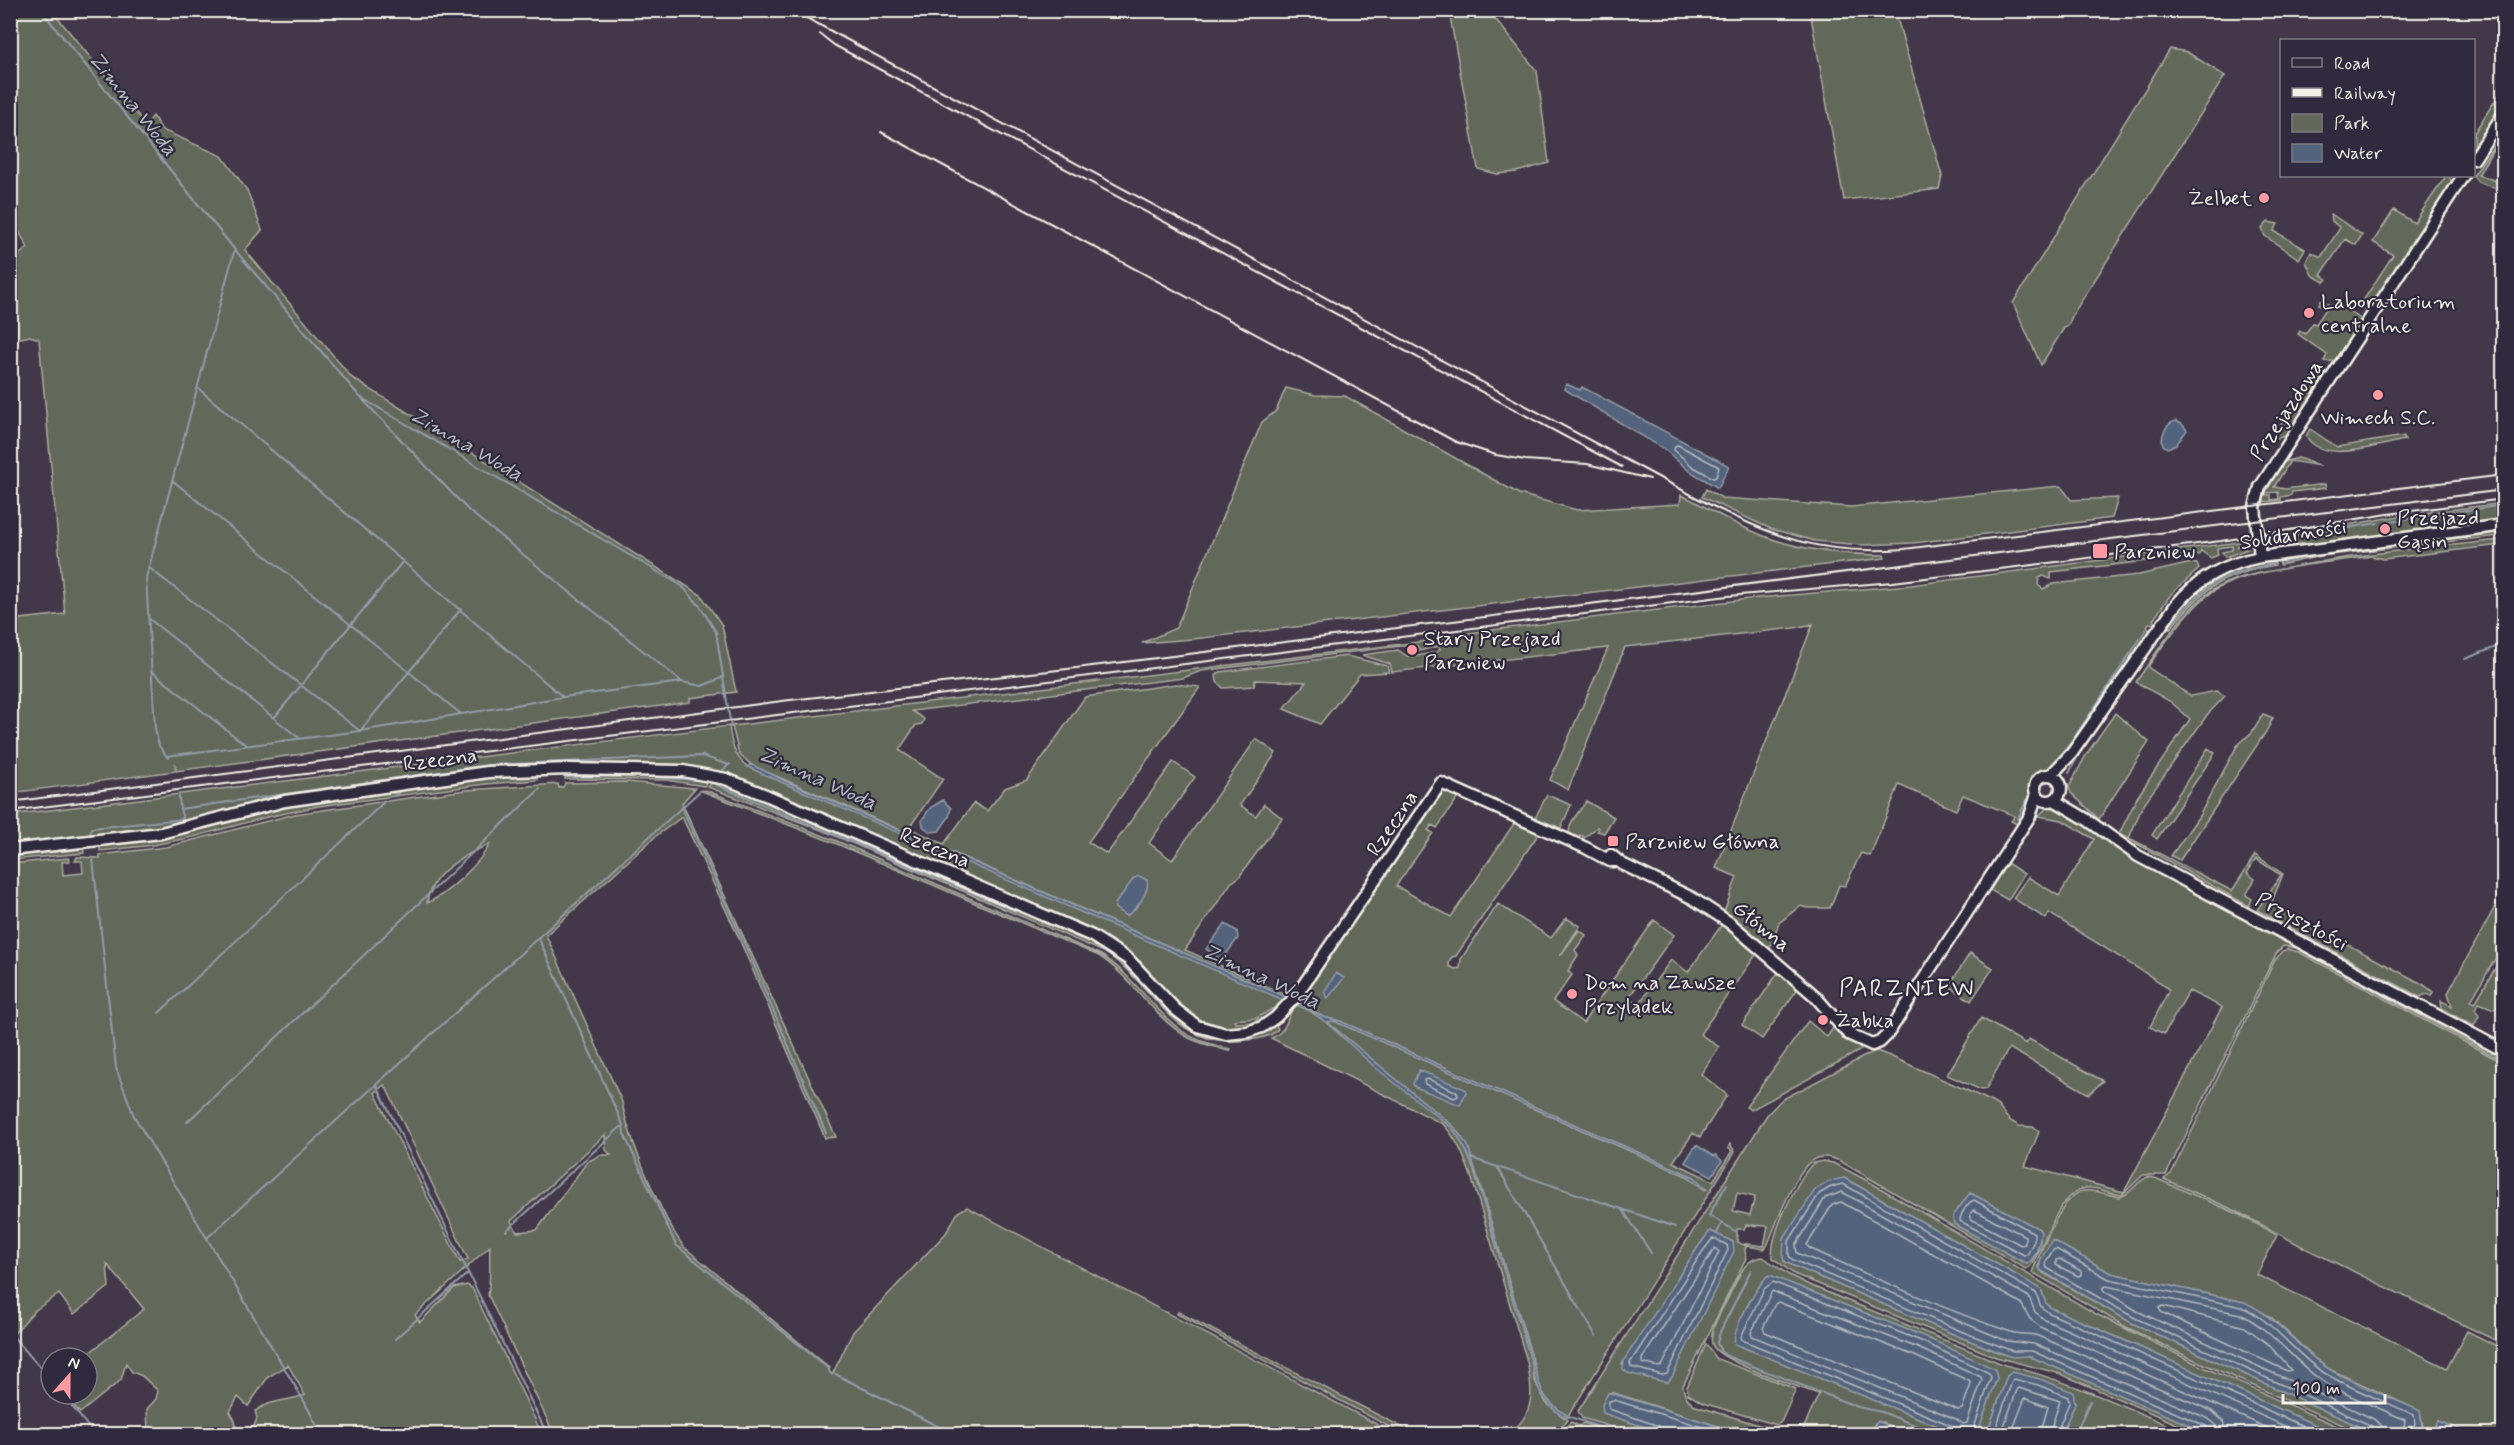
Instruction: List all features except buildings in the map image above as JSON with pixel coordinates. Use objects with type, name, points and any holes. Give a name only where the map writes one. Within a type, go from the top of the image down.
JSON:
[{"type":"street","points":[[2475,157],[2504,113]]},
{"type":"street","name":"Przejazdowa","points":[[2260,557],[2255,512],[2260,487],[2462,177]]},
{"type":"street","name":"Solidarności","points":[[2052,790],[2072,753],[2135,660],[2185,593],[2202,579],[2222,568],[2260,557],[2504,525]]},
{"type":"street","name":"Rzeczna","points":[[10,850],[161,833],[285,801],[488,772],[644,769],[698,772],[726,779],[768,796],[1100,939],[1135,965],[1180,1014],[1203,1029],[1226,1034],[1251,1031],[1270,1022],[1292,1001],[1441,783]]},
{"type":"street","name":"Główna","points":[[1441,783],[1682,892],[1730,923],[1820,1000],[1848,1034],[1867,1044],[1878,1044],[1885,1037],[2030,816],[2052,790]]},
{"type":"street","name":"Przyszłości","points":[[2052,790],[2086,819],[2138,856],[2504,1051]]},
{"type":"green space","points":[[11,10],[52,11],[146,125],[153,116],[162,130],[222,156],[247,190],[262,230],[245,250],[352,378],[701,595],[722,625],[736,692],[690,698],[690,702],[11,793],[11,620],[65,614],[39,339],[30,336],[11,340],[11,254],[17,256],[28,248],[16,226],[16,208],[11,201]]},
{"type":"green space","points":[[1449,11],[1489,11],[1537,71],[1549,163],[1516,172],[1497,174],[1478,169]]},
{"type":"green space","points":[[1810,11],[1895,11],[1942,176],[1939,189],[1844,200]]},
{"type":"green space","points":[[2170,49],[2187,52],[2225,76],[2073,314],[2068,326],[2064,328],[2041,365],[2013,303]]},
{"type":"green space","points":[[2503,88],[2503,107],[2475,150],[2475,131]]},
{"type":"green space","points":[[2503,132],[2478,175],[2503,183],[2503,191],[2478,182],[2474,177]]},
{"type":"green space","points":[[2445,177],[2449,177],[2450,186],[2373,306],[2365,309],[2359,307],[2393,255],[2373,242],[2394,210],[2414,223]]},
{"type":"green space","points":[[2331,214],[2362,235],[2356,245],[2345,239],[2321,275],[2327,279],[2324,282],[2312,275],[2306,262],[2311,252],[2321,257],[2340,228],[2332,221]]},
{"type":"green space","points":[[2268,222],[2278,224],[2274,231],[2305,249],[2299,259],[2265,236],[2262,229]]},
{"type":"green space","points":[[2321,300],[2335,308],[2338,303],[2360,319],[2360,324],[2346,349],[2336,359],[2330,361],[2324,361],[2327,355],[2298,334],[2300,331],[2305,334],[2313,323],[2316,324],[2326,309],[2319,304]]},
{"type":"green space","points":[[2319,368],[2324,371],[2325,379],[2287,436],[2278,438],[2274,435]]},
{"type":"green space","points":[[1286,388],[1315,395],[1345,396],[1519,494],[1577,510],[1680,504],[1681,495],[1743,527],[1784,543],[1816,550],[1884,555],[1885,558],[1193,639],[1142,643],[1176,628],[1262,422],[1276,411]]},
{"type":"green space","points":[[2310,429],[2337,447],[2404,436],[2405,440],[2351,451],[2324,450],[2314,445],[2306,436]]},
{"type":"green space","points":[[2298,458],[2321,466],[2290,461],[2274,487],[2285,489],[2325,484],[2326,488],[2292,492],[2291,495],[2281,497],[2281,500],[2263,502],[2265,495],[2271,495],[2271,500],[2279,499],[2278,492],[2266,493],[2267,490],[2284,462]]},
{"type":"green space","points":[[2061,486],[2071,500],[2118,498],[2112,518],[1913,543],[1862,545],[1815,541],[1771,529],[1702,497],[1706,489],[1722,498],[1851,507]]},
{"type":"green space","points":[[2503,503],[2503,521],[2347,541],[2280,545],[2280,542],[2270,542],[2267,539],[2399,516]]},
{"type":"green space","points":[[2493,530],[2499,536],[2321,556],[2280,565],[2279,560]]},
{"type":"green space","points":[[2254,540],[2254,545],[2237,546],[2248,549],[2225,557],[2222,552],[2232,550],[2232,546],[2217,548],[2218,555],[2211,558],[2201,551],[2199,555],[2191,553],[2174,558],[2051,572],[2051,579],[2043,576],[2039,578],[2038,585],[2043,589],[2053,584],[2139,575],[2192,563],[2197,564],[2199,569],[2171,594],[2153,620],[2155,624],[2149,623],[2147,626],[2150,632],[2072,746],[2050,771],[2039,774],[2035,778],[2032,786],[2033,796],[2017,824],[2011,821],[2015,816],[1963,795],[1956,810],[1899,785],[1870,856],[1861,853],[1845,886],[1839,885],[1830,908],[1800,906],[1779,923],[1769,950],[1724,912],[1737,877],[1716,868],[1813,624],[1625,647],[1568,790],[1550,780],[1608,648],[1392,672],[1390,664],[1362,655],[1398,650],[1407,656],[1417,656],[1437,652],[1440,649],[1439,646],[1420,651],[1417,646],[1408,645],[1201,671],[1183,678],[912,711],[924,719],[922,724],[916,725],[899,750],[943,779],[909,828],[944,844],[974,803],[987,811],[1005,788],[1027,780],[1085,697],[1176,684],[1200,687],[1088,842],[1107,854],[1173,762],[1195,777],[1149,843],[1172,860],[1256,739],[1276,753],[1240,805],[1256,816],[1264,804],[1282,818],[1239,877],[1231,883],[1185,950],[1289,996],[1288,998],[753,766],[739,754],[732,726],[1443,639],[1451,635],[1757,598],[1911,585]]},
{"type":"green space","points":[[2500,540],[2500,545],[2383,559],[2371,556],[2293,567],[2340,558]]},
{"type":"green space","points":[[2274,561],[2275,565],[2241,573],[2215,585],[2193,603],[2170,629],[2167,626],[2190,600],[2213,581],[2240,569]]},
{"type":"green space","points":[[2268,572],[2248,576],[2215,590],[2179,625],[2149,665],[2149,668],[2191,696],[2216,691],[2225,696],[2207,715],[2143,805],[2129,838],[2232,891],[2255,855],[2283,874],[2271,904],[2424,985],[2433,992],[2431,996],[2427,994],[2420,997],[2257,910],[2281,875],[2256,859],[2247,873],[2255,879],[2246,895],[2252,899],[2249,906],[2119,834],[2138,796],[2190,719],[2171,702],[2136,682],[2171,632],[2202,598],[2223,584],[2250,575]]},
{"type":"green space","points":[[1347,656],[1387,666],[1389,672],[1360,674],[1320,724],[1284,709],[1306,682],[1255,680],[1254,686],[1223,688],[1217,682],[1216,675],[1220,672]]},
{"type":"green space","points":[[2115,713],[2149,742],[2099,819],[2071,793],[2069,787],[2086,755]]},
{"type":"green space","points":[[2263,714],[2273,718],[2267,730],[2180,860],[2171,856],[2199,816],[2237,746],[2252,732]]},
{"type":"green space","points":[[729,726],[736,754],[748,767],[1286,1001],[1257,1018],[1234,1020],[1235,1023],[1252,1022],[1270,1015],[1260,1024],[1232,1030],[1195,1021],[1168,996],[1141,962],[1106,939],[730,778],[483,769],[174,827],[11,847],[10,815]]},
{"type":"green space","points":[[2208,748],[2215,753],[2157,839],[2152,835]]},
{"type":"green space","points":[[642,773],[710,779],[704,786],[666,780],[565,779],[566,775]]},
{"type":"green space","points":[[538,775],[537,780],[486,784],[319,806],[193,837],[153,845],[100,851],[100,844],[305,802],[494,776]]},
{"type":"green space","points":[[715,780],[1096,942],[1130,966],[1182,1020],[1196,1031],[1211,1038],[1228,1040],[1246,1037],[1275,1023],[1278,1029],[1261,1038],[1248,1040],[1222,1041],[1201,1036],[1183,1026],[1167,1013],[1138,981],[1104,952],[824,831],[708,787]]},
{"type":"green space","points":[[626,782],[695,788],[682,803],[836,1137],[825,1138],[738,936],[682,817],[656,836],[546,935],[622,1102],[638,1156],[675,1234],[684,1247],[830,1368],[832,1375],[853,1332],[946,1233],[958,1212],[967,1207],[1395,1434],[554,1434],[488,1295],[490,1246],[415,1315],[420,1322],[454,1288],[467,1285],[472,1288],[542,1434],[254,1434],[253,1429],[257,1418],[255,1411],[273,1403],[305,1395],[288,1365],[268,1377],[248,1406],[238,1397],[230,1412],[235,1423],[234,1434],[150,1434],[147,1409],[156,1399],[158,1391],[142,1376],[132,1372],[126,1363],[121,1380],[99,1398],[98,1346],[144,1309],[107,1264],[109,1287],[74,1314],[59,1294],[34,1311],[11,1337],[11,864],[68,858],[70,861],[62,862],[63,875],[83,873],[82,861],[75,861],[77,857],[100,858],[100,855],[166,847],[295,814],[466,790],[558,784],[559,788],[565,783]],"holes":[[[490,844],[462,878],[427,903],[434,883],[450,866]],[[385,1085],[468,1259],[460,1262],[375,1093]],[[605,1135],[606,1150],[611,1155],[600,1155],[587,1162],[537,1230],[517,1232],[511,1221]]]},
{"type":"green space","points":[[705,790],[837,841],[1101,955],[1123,972],[1161,1013],[1182,1031],[1199,1040],[1230,1049],[1229,1051],[1198,1042],[1176,1030],[1122,975],[1099,956],[837,844],[702,791]]},
{"type":"green space","points":[[1446,790],[1459,796],[1437,828],[1432,825],[1428,830],[1433,833],[1396,886],[1451,917],[1515,822],[1539,833],[1456,956],[1449,961],[1449,966],[1455,969],[1460,968],[1461,959],[1498,904],[1551,938],[1566,918],[1580,926],[1560,956],[1579,930],[1586,935],[1575,950],[1578,955],[1568,971],[1572,975],[1553,1001],[1583,1023],[1654,920],[1674,935],[1629,997],[1638,1005],[1671,960],[1688,972],[1723,923],[1758,952],[1700,1034],[1719,1047],[1701,1074],[1727,1095],[1700,1137],[1693,1133],[1673,1162],[1713,1181],[1732,1151],[1728,1148],[1730,1144],[1735,1152],[1568,1416],[1547,1399],[1540,1387],[1468,1146],[1454,1127],[1327,1022],[1334,1021],[1689,1177],[1705,1190],[1694,1177],[1340,1021],[1323,1017],[1297,1002],[1442,792]]},
{"type":"green space","points":[[1547,795],[1571,805],[1561,828],[1535,818]]},
{"type":"green space","points":[[1586,801],[1614,817],[1604,833],[1597,831],[1599,829],[1597,827],[1582,840],[1583,836],[1580,835],[1579,838],[1569,834],[1569,829]]},
{"type":"green space","points":[[2047,808],[2065,809],[2135,858],[2134,861],[2138,863],[2140,861],[2208,900],[2503,1055],[2503,1061],[2296,948],[2283,946],[2276,954],[2166,1175],[2143,1175],[2122,1195],[2094,1188],[2079,1190],[2061,1207],[2036,1257],[2026,1269],[1840,1161],[1823,1157],[1809,1163],[1794,1183],[1767,1246],[1764,1249],[1747,1246],[1745,1249],[1746,1258],[1683,1386],[1687,1398],[1696,1406],[1789,1434],[1743,1434],[1614,1393],[1608,1393],[1603,1413],[1665,1434],[1634,1434],[1582,1418],[1578,1411],[1767,1115],[1781,1100],[1873,1052],[1877,1051],[1892,1057],[1984,1098],[1997,1105],[2009,1120],[2019,1126],[2033,1127],[2039,1132],[2025,1166],[2124,1192],[2222,1007],[2189,991],[2164,1034],[2150,1027],[2169,990],[2163,984],[2049,913],[2046,919],[2013,898],[2028,877],[2059,896],[2094,839],[2062,820],[2038,816]],"holes":[[[1737,1193],[1755,1197],[1750,1215],[1733,1211]],[[1970,1193],[2039,1229],[2038,1248],[2034,1257],[2027,1264],[1954,1224],[1953,1216]],[[1746,1225],[1768,1226],[1764,1246],[1745,1244],[1746,1246],[1737,1242],[1737,1229],[1744,1229]],[[1710,1231],[1733,1242],[1668,1382],[1644,1377],[1622,1364]]]},
{"type":"green space","points":[[83,846],[84,853],[11,860],[11,854]]},
{"type":"green space","points":[[2007,863],[2024,874],[2008,900],[1990,890]]},
{"type":"green space","points":[[2503,892],[2503,945],[2471,1001],[2475,1003],[2501,958],[2503,960],[2504,993],[2499,1005],[2494,1009],[2479,1003],[2475,1010],[2479,1016],[2474,1026],[2442,1009],[2441,1001],[2452,1006],[2448,993]]},
{"type":"green space","points":[[2287,949],[2299,952],[2503,1063],[2503,1344],[2307,1249],[2236,1211],[2164,1179],[2171,1174],[2275,960]]},
{"type":"green space","points":[[1970,953],[1993,968],[1971,1001],[1949,986]]},
{"type":"green space","points":[[1780,970],[1799,987],[1762,1039],[1742,1025]]},
{"type":"green space","points":[[1295,1004],[1327,1023],[1452,1128],[1459,1138],[1474,1171],[1532,1364],[1534,1379],[1546,1403],[1567,1420],[1555,1431],[1533,1435],[1508,1434],[1524,1418],[1528,1410],[1531,1392],[1529,1372],[1471,1176],[1456,1142],[1443,1124],[1271,1038],[1284,1028]]},
{"type":"green space","points":[[1981,1018],[2026,1044],[2029,1039],[2103,1081],[2089,1094],[2009,1048],[1986,1089],[1981,1090],[1947,1075]]},
{"type":"green space","points":[[1808,1021],[1827,1037],[1836,1024],[1858,1044],[1861,1050],[1751,1110],[1746,1107]]},
{"type":"green space","points":[[1823,1161],[1833,1163],[1868,1181],[2096,1314],[2199,1365],[2355,1434],[2336,1434],[2051,1308],[2046,1304],[2041,1289],[1844,1178],[1802,1213],[1784,1238],[1784,1261],[1960,1337],[2003,1354],[2029,1356],[2210,1434],[2200,1434],[2061,1374],[1996,1357],[1794,1274],[1773,1258],[1775,1237],[1800,1182],[1813,1163]]},
{"type":"green space","points":[[2148,1177],[2238,1214],[2277,1235],[2257,1275],[2447,1368],[2467,1331],[2503,1349],[2503,1434],[2471,1434],[2438,1421],[2430,1434],[2415,1434],[2423,1426],[2420,1411],[2329,1369],[2271,1317],[2244,1302],[2111,1273],[2052,1240],[2038,1267],[2043,1273],[2132,1323],[2376,1434],[2363,1434],[2188,1357],[2126,1327],[2032,1272],[2060,1213],[2075,1195],[2083,1191],[2092,1191],[2120,1197]]},
{"type":"green space","points":[[1763,1257],[1789,1275],[1809,1285],[2005,1365],[2052,1378],[2098,1395],[2188,1434],[2061,1434],[2075,1404],[2007,1376],[1987,1434],[1977,1434],[1997,1378],[1923,1336],[1769,1275],[1746,1308],[1735,1337],[1735,1344],[1958,1434],[1907,1435],[1889,1428],[1883,1422],[1875,1423],[1869,1434],[1801,1434],[1819,1394],[1742,1365],[1717,1351],[1712,1344],[1712,1332],[1740,1275],[1751,1261]]},
{"type":"green space","points":[[1178,1312],[1415,1434],[1403,1434],[1177,1314]]},
{"type":"green space","points":[[1706,1344],[1717,1359],[1796,1389],[1781,1422],[1777,1425],[1703,1403],[1688,1394],[1687,1387]]},
{"type":"green space","points":[[74,1406],[89,1406],[80,1413]]},
{"type":"green space","points":[[1571,1422],[1579,1426],[1583,1423],[1616,1434],[1559,1434]]},
{"type":"water","points":[[1566,384],[1580,390],[1582,387],[1729,466],[1718,488],[1688,470],[1664,449],[1564,389]]},
{"type":"water","points":[[2176,421],[2187,430],[2176,445],[2167,448],[2163,445],[2163,434],[2169,424]]},
{"type":"water","points":[[750,764],[1288,998],[1286,1001],[765,775],[748,767]]},
{"type":"water","points":[[943,800],[951,808],[949,817],[939,831],[930,832],[923,826],[922,820],[930,808]]},
{"type":"water","points":[[1139,876],[1147,880],[1146,890],[1138,905],[1126,916],[1115,908],[1115,904],[1134,878]]},
{"type":"water","points":[[1225,924],[1237,931],[1238,938],[1222,960],[1206,949]]},
{"type":"water","points":[[1336,973],[1344,978],[1328,998],[1324,992]]},
{"type":"water","points":[[1297,1002],[1323,1017],[1340,1021],[1694,1177],[1707,1189],[1689,1177],[1334,1021],[1327,1022],[1454,1127],[1468,1146],[1540,1387],[1547,1399],[1568,1416],[1567,1418],[1559,1414],[1547,1402],[1539,1389],[1474,1171],[1459,1138],[1452,1128],[1376,1068],[1327,1023],[1295,1004]]},
{"type":"water","points":[[1419,1070],[1465,1089],[1466,1092],[1460,1105],[1415,1087],[1413,1084]]},
{"type":"water","points":[[1696,1145],[1716,1155],[1722,1161],[1712,1176],[1685,1162]]},
{"type":"water","points":[[1844,1178],[2041,1289],[2046,1304],[2051,1308],[2336,1434],[2210,1434],[2029,1356],[2012,1357],[1787,1263],[1783,1259],[1784,1238],[1815,1190],[1830,1181]]},
{"type":"water","points":[[1970,1193],[2039,1229],[2041,1232],[2037,1250],[2027,1264],[1954,1224],[1953,1216]]},
{"type":"water","points":[[1710,1231],[1733,1242],[1734,1251],[1672,1377],[1665,1382],[1628,1373],[1623,1369],[1624,1360]]},
{"type":"water","points":[[2052,1240],[2111,1273],[2244,1302],[2256,1308],[2327,1368],[2361,1386],[2420,1411],[2422,1427],[2415,1434],[2376,1434],[2132,1323],[2040,1270],[2040,1261]]},
{"type":"water","points":[[1767,1276],[1923,1336],[1995,1369],[1997,1378],[1977,1434],[1958,1434],[1735,1344],[1741,1320],[1757,1289]]},
{"type":"water","points":[[2012,1372],[2040,1379],[2073,1392],[2075,1404],[2061,1434],[1987,1434],[2007,1376]]},
{"type":"water","points":[[1608,1393],[1743,1434],[1665,1434],[1603,1413],[1602,1405]]},
{"type":"water","points":[[1878,1421],[1905,1434],[1869,1434]]},
{"type":"water","points":[[2438,1421],[2471,1434],[2430,1434]]},
{"type":"waterway","name":"Zimna Woda","points":[[41,10],[235,250],[360,397],[682,586],[700,606],[716,632],[731,727]]},
{"type":"waterway","points":[[168,758],[159,746],[155,728],[146,578],[234,252]]},
{"type":"waterway","points":[[199,389],[563,697]]},
{"type":"waterway","points":[[363,400],[469,511],[682,682],[702,686],[724,677]]},
{"type":"waterway","points":[[172,480],[461,714]]},
{"type":"waterway","points":[[2390,521],[2504,505]]},
{"type":"waterway","points":[[2273,540],[2378,523]]},
{"type":"waterway","points":[[2354,550],[2496,533]]},
{"type":"waterway","points":[[2283,562],[2322,554]]},
{"type":"waterway","points":[[274,718],[404,560]]},
{"type":"waterway","points":[[2169,627],[2192,601],[2214,584],[2239,572],[2273,564]]},
{"type":"waterway","points":[[148,567],[360,731],[461,609]]},
{"type":"waterway","points":[[148,618],[299,738]]},
{"type":"waterway","points":[[2018,818],[2028,798],[2033,777],[2050,768],[2070,744],[2146,630]]},
{"type":"waterway","points":[[2153,647],[2159,640]]},
{"type":"waterway","points":[[2465,659],[2504,644]]},
{"type":"waterway","points":[[151,671],[246,745]]},
{"type":"waterway","points":[[2126,685],[2133,675]]},
{"type":"waterway","points":[[166,756],[360,731],[563,697],[682,682]]},
{"type":"waterway","points":[[2085,745],[2119,696]]},
{"type":"waterway","points":[[2069,773],[2079,754]]},
{"type":"waterway","points":[[90,834],[92,828],[183,819],[180,809],[487,765],[702,756],[729,765]]},
{"type":"waterway","points":[[175,764],[176,770]]},
{"type":"waterway","points":[[723,770],[730,764]]},
{"type":"waterway","points":[[567,777],[642,776],[707,781],[1080,938]]},
{"type":"waterway","points":[[393,793],[396,795],[401,790],[491,778],[537,777]]},
{"type":"waterway","points":[[187,1122],[540,789]]},
{"type":"waterway","points":[[208,1237],[701,790]]},
{"type":"waterway","points":[[179,796],[180,809]]},
{"type":"waterway","points":[[159,1013],[383,803]]},
{"type":"waterway","points":[[682,808],[750,956],[826,1133]]},
{"type":"waterway","points":[[10,856],[82,849]]},
{"type":"waterway","points":[[93,859],[116,1068],[134,1116],[304,1401],[321,1434]]},
{"type":"waterway","points":[[538,937],[623,1125],[624,1134],[676,1245],[829,1369]]},
{"type":"waterway","points":[[376,1084],[547,1434]]},
{"type":"waterway","points":[[506,1231],[622,1126]]},
{"type":"waterway","points":[[1471,1158],[1675,1227]]},
{"type":"waterway","points":[[1498,1168],[1596,1336]]},
{"type":"waterway","points":[[1727,1184],[1709,1215],[1735,1231]]},
{"type":"waterway","points":[[1623,1210],[1651,1253]]},
{"type":"waterway","points":[[1717,1233],[1722,1223]]},
{"type":"waterway","points":[[1751,1270],[1720,1332],[1717,1343],[1721,1352],[1858,1407],[1882,1412],[1936,1434]]},
{"type":"waterway","points":[[395,1339],[468,1273]]},
{"type":"waterway","points":[[10,1333],[39,1366]]},
{"type":"waterway","points":[[835,1374],[953,1434]]},
{"type":"waterway","points":[[2075,1434],[2090,1401]]},
{"type":"waterway","points":[[72,1406],[94,1434]]},
{"type":"waterway","name":"Zimna Woda","points":[[1567,1416],[1621,1434]]},
{"type":"railway","points":[[792,10],[1697,498],[1749,523],[1796,540],[1846,549],[1904,549],[2504,475]]},
{"type":"railway","points":[[820,34],[834,45],[1622,467]]},
{"type":"railway","points":[[881,132],[1456,442],[1496,455],[1525,460],[1587,464],[1650,479]]},
{"type":"railway","points":[[10,802],[790,700],[1076,668],[2504,490]]},
{"type":"railway","points":[[10,811],[1728,596],[1893,582],[2033,565],[2221,541],[2388,514],[2504,499]]},
{"type":"place","name":"Żelbet","points":[[2264,198]]},
{"type":"place","name":"Laboratorium centralne","points":[[2309,313]]},
{"type":"place","name":"Wimech S.C.","points":[[2378,395]]},
{"type":"place","name":"Przejazd Gąsin","points":[[2385,529]]},
{"type":"place","name":"Parzniew","points":[[2100,551]]},
{"type":"place","name":"Stary Przejazd Parzniew","points":[[1412,650]]},
{"type":"place","name":"Parzniew Główna","points":[[1613,841]]},
{"type":"place","name":"Dom na Zawsze Przylądek","points":[[1572,994]]},
{"type":"place","name":"Żabka","points":[[1823,1020]]},
{"type":"district","name":"PARZNIEW","points":[[1907,988]]}]
